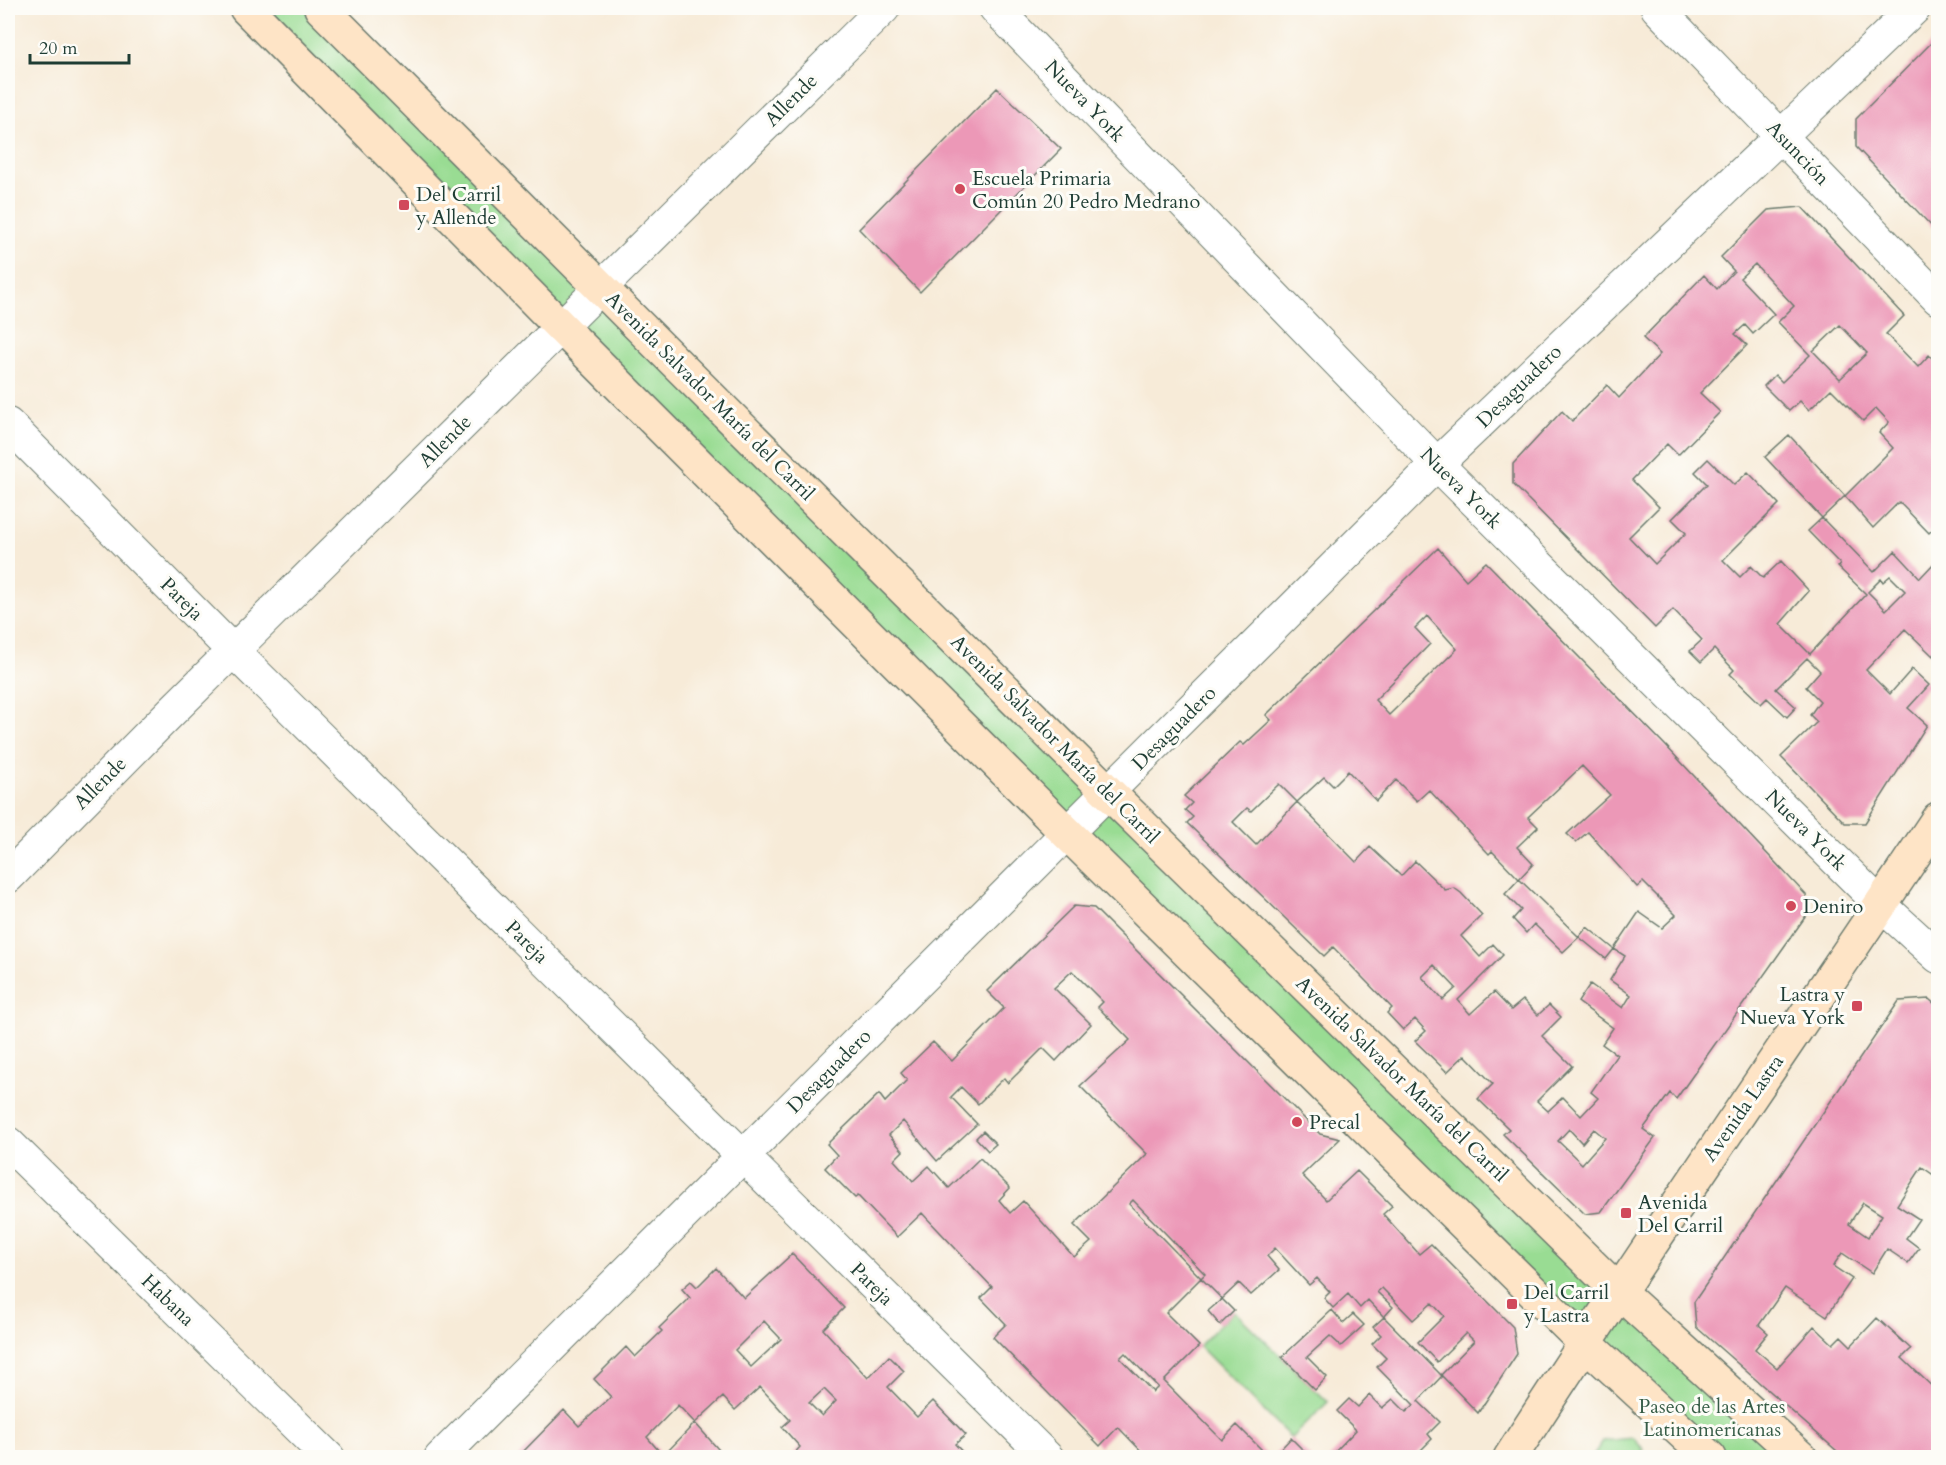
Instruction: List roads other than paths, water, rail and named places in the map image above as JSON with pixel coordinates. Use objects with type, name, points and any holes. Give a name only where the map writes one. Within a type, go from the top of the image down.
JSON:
[{"type":"street","points":[[246,8],[1067,833],[1584,1342],[1710,1458]]},
{"type":"street","name":"Avenida Salvador María del Carril","points":[[321,8],[1109,793],[1618,1291],[1801,1458]]},
{"type":"street","name":"Allende","points":[[8,877],[233,651],[884,8]]},
{"type":"street","name":"Nueva York","points":[[994,8],[1437,464],[1881,905],[1938,957]]},
{"type":"street","name":"Asunción","points":[[1657,8],[1938,299]]},
{"type":"street","name":"Desaguadero","points":[[440,1458],[1437,464],[1915,8]]},
{"type":"street","name":"Pareja","points":[[8,424],[233,651],[1048,1458]]},
{"type":"street","name":"Avenida Lastra","points":[[1510,1458],[1618,1291],[1938,819]]},
{"type":"street","name":"Habana","points":[[8,1143],[328,1458]]},
{"type":"place","name":"Escuela Primaria Común 20 Pedro Medrano","points":[[960,189]]},
{"type":"place","name":"Del Carril y Allende","points":[[404,205]]},
{"type":"place","name":"Deniro","points":[[1791,906]]},
{"type":"place","name":"Lastra y Nueva York","points":[[1857,1006]]},
{"type":"place","name":"Precal","points":[[1297,1122]]},
{"type":"place","name":"Avenida Del Carril","points":[[1626,1213]]},
{"type":"place","name":"Del Carril y Lastra","points":[[1512,1304]]},
{"type":"park label","name":"Paseo de las Artes Latinomericanas","points":[[1712,1418]]}]
